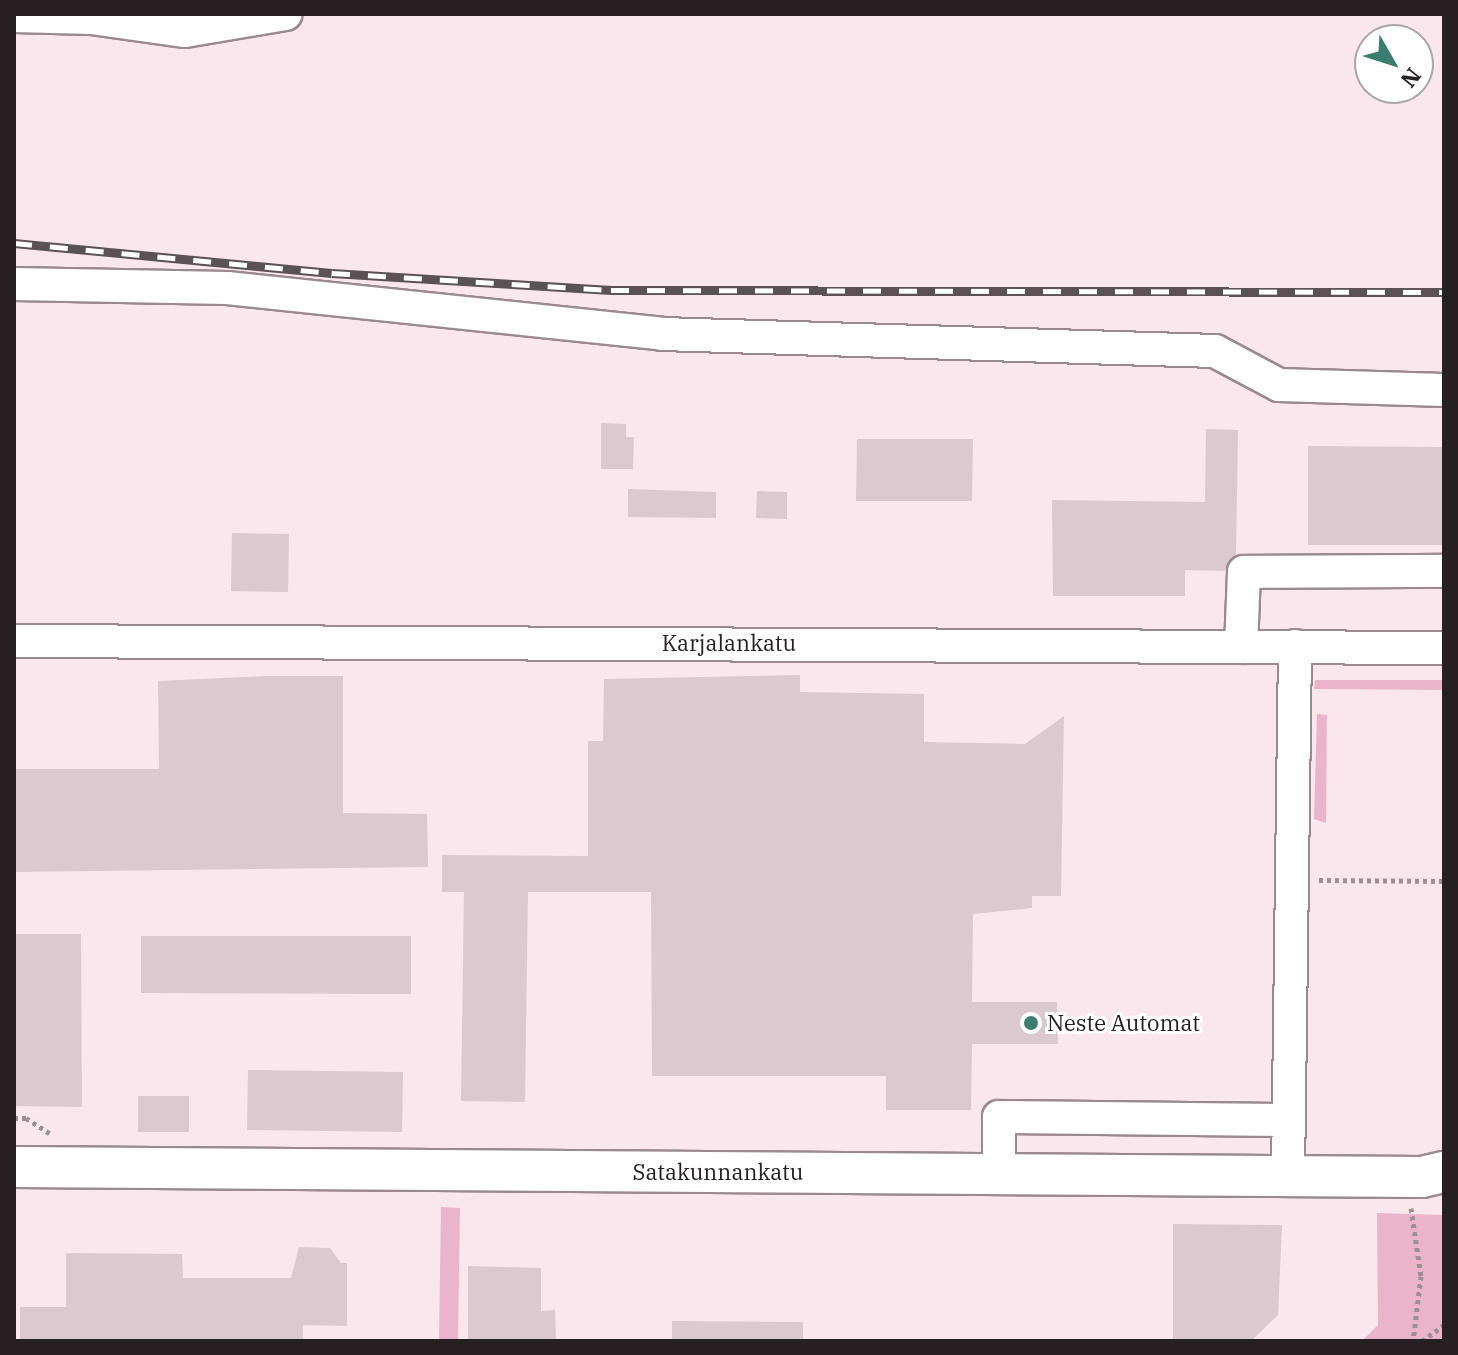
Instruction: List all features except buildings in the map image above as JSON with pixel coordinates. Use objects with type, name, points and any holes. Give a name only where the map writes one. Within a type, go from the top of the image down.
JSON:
[{"type":"main road","name":"Satakunnankatu","points":[[14,1167],[1288,1175],[1430,1185]]},
{"type":"street","points":[[14,16],[91,18],[185,31],[286,14]]},
{"type":"street","points":[[14,284],[227,288],[662,334],[1215,351],[1279,385],[1444,390]]},
{"type":"street","points":[[1241,647],[1244,572],[1444,571]]},
{"type":"street","name":"Karjalankatu","points":[[14,641],[1444,648]]},
{"type":"street","points":[[1288,1175],[1295,646]]},
{"type":"street","points":[[999,1175],[999,1117],[1289,1120]]},
{"type":"path","points":[[1310,880],[1444,881]]},
{"type":"path","points":[[1413,1341],[1430,1185]]},
{"type":"path","points":[[1422,1341],[1444,1325]]},
{"type":"shaded area","points":[[1315,680],[1444,680],[1444,690],[1314,689]]},
{"type":"shaded area","points":[[1317,714],[1327,715],[1326,823],[1314,819]]},
{"type":"shaded area","points":[[441,1207],[460,1208],[458,1341],[439,1341]]},
{"type":"shaded area","points":[[1377,1213],[1444,1215],[1444,1341],[1362,1341],[1378,1325]]},
{"type":"railway","points":[[14,243],[332,273],[611,290],[1444,292]]},
{"type":"place","name":"Neste Automat","points":[[1031,1023]]}]
